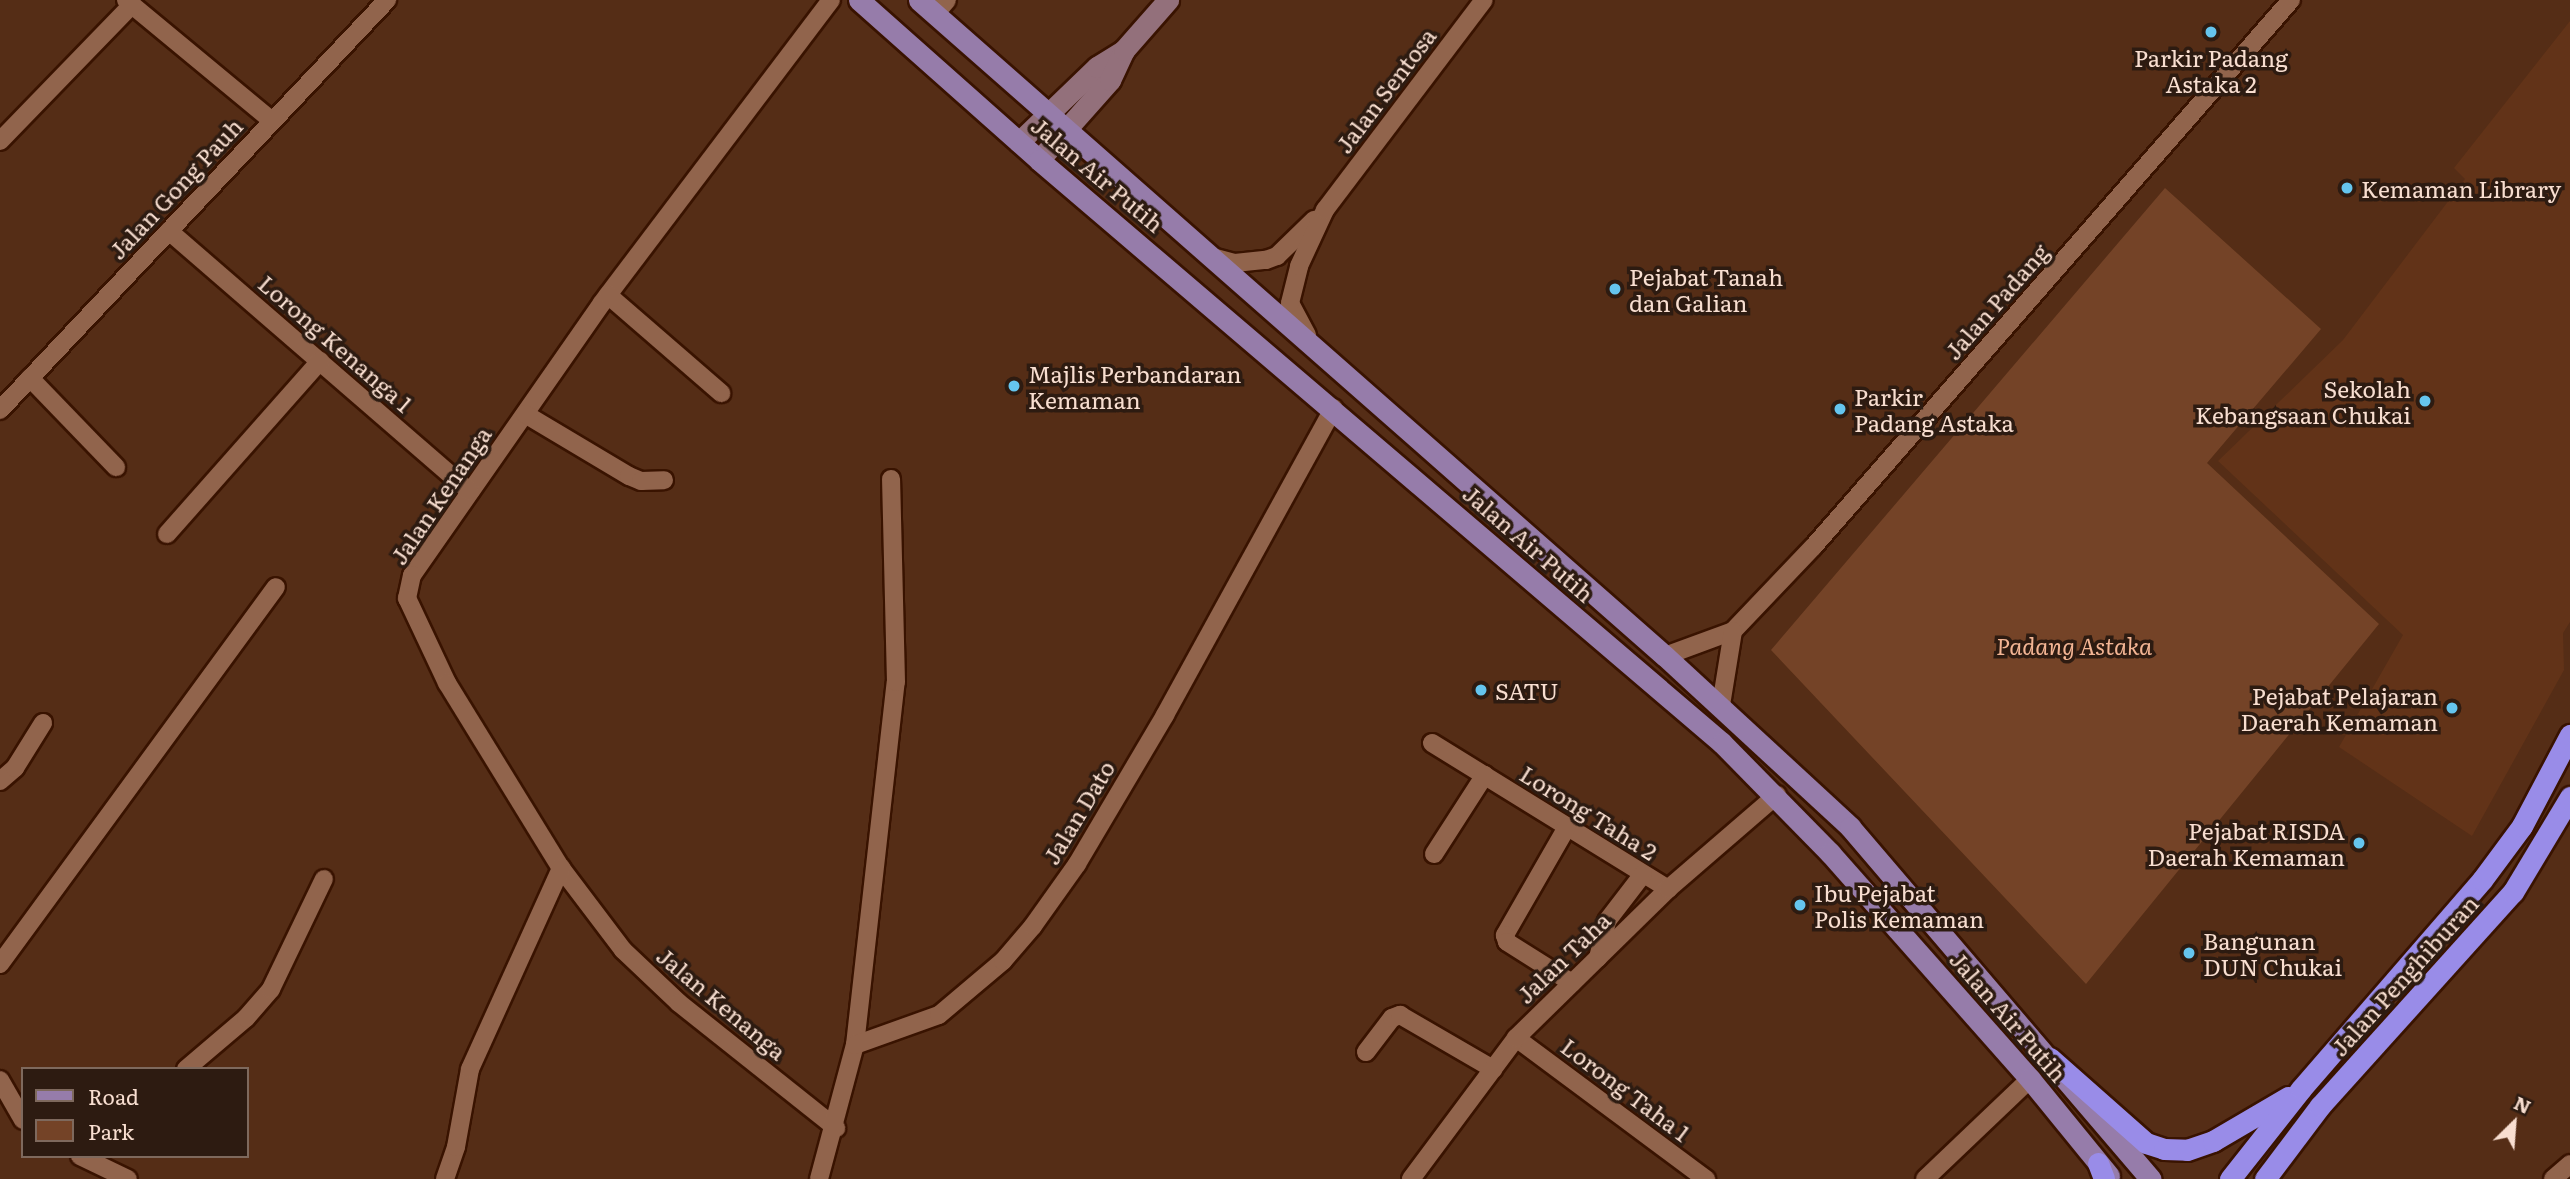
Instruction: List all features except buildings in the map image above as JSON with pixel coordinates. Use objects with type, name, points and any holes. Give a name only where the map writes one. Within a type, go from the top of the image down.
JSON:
[{"type":"highway","name":"Jalan Penghiburan","points":[[2230,1179],[2301,1088],[2482,880],[2522,826],[2570,735]]},
{"type":"highway","name":"Jalan Penghiburan","points":[[2265,1179],[2320,1106],[2513,892],[2570,797]]},
{"type":"highway","points":[[2050,1058],[2146,1143],[2164,1149],[2187,1150],[2213,1141],[2301,1088]]},
{"type":"highway","points":[[2283,1179],[2320,1106]]},
{"type":"main road","name":"Jalan Air Putih","points":[[859,0],[1019,142],[1664,690],[1777,796],[2030,1079],[2104,1173]]},
{"type":"main road","name":"Jalan Air Putih","points":[[934,5],[1066,131],[1721,705],[1850,827],[2151,1179]]},
{"type":"street","name":"Jalan Gong Pauh","points":[[0,410],[387,0]]},
{"type":"street","name":"Jalan Kenanga","points":[[831,0],[608,295],[412,575],[407,598],[447,682],[561,868],[651,979],[836,1128]]},
{"type":"street","points":[[1040,160],[1110,80],[1124,50],[1168,0]]},
{"type":"street","name":"Jalan Sentosa","points":[[1325,210],[1484,0]]},
{"type":"street","name":"Jalan Padang","points":[[1733,631],[1832,525],[2291,0]]},
{"type":"street","points":[[0,141],[129,3],[271,120]]},
{"type":"street","points":[[1019,142],[1097,67],[1124,50]]},
{"type":"street","points":[[1205,254],[1235,263],[1266,260],[1277,256],[1325,210]]},
{"type":"street","points":[[1317,349],[1298,323],[1290,303],[1299,266],[1325,210]]},
{"type":"street","name":"Lorong Kenanga 1","points":[[169,231],[470,492]]},
{"type":"street","points":[[608,295],[721,393]]},
{"type":"street","points":[[167,534],[320,361]]},
{"type":"street","points":[[30,378],[116,467]]},
{"type":"street","name":"Jalan Dato","points":[[855,1045],[940,1015],[1003,961],[1033,926],[1077,864],[1165,715],[1334,408]]},
{"type":"street","points":[[525,414],[629,477],[641,481],[664,480]]},
{"type":"street","points":[[819,1179],[836,1128],[855,1045],[896,682],[891,479]]},
{"type":"street","points":[[0,964],[276,587]]},
{"type":"street","points":[[1665,656],[1733,631],[1721,705]]},
{"type":"street","points":[[0,781],[15,768],[43,723]]},
{"type":"street","name":"Lorong Taha 2","points":[[1432,743],[1668,889]]},
{"type":"street","name":"Lorong Taha 2","points":[[1434,854],[1485,775]]},
{"type":"street","name":"Jalan Taha","points":[[1411,1179],[1516,1038],[1668,889],[1777,796]]},
{"type":"street","points":[[1567,827],[1505,935],[1507,942],[1572,983]]},
{"type":"street","points":[[445,1179],[456,1147],[470,1069],[561,868]]},
{"type":"street","points":[[1598,958],[1607,921],[1643,874]]},
{"type":"street","points":[[188,1067],[246,1018],[271,989],[324,879]]},
{"type":"street","points":[[1366,1052],[1392,1018],[1400,1015],[1493,1069]]},
{"type":"street","name":"Lorong Taha 1","points":[[1516,1038],[1706,1179]]},
{"type":"street","points":[[1925,1179],[2030,1079]]},
{"type":"street","points":[[0,1080],[21,1117]]},
{"type":"street","points":[[89,1158],[107,1162],[128,1179]]},
{"type":"street","points":[[2553,1179],[2570,1164]]},
{"type":"shaded area","name":"Sekolah Kebangsaan Chukai","points":[[2570,21],[2570,622],[2563,633],[2564,670],[2472,836],[2339,747],[2403,635],[2218,461],[2343,340],[2465,179],[2454,168]]},
{"type":"green space","name":"Padang Astaka","points":[[2165,188],[2321,329],[2207,463],[2379,624],[2086,984],[1771,650]]},
{"type":"place","name":"Parkir Padang Astaka 2","points":[[2211,32]]},
{"type":"place","name":"Kemaman Library","points":[[2347,188]]},
{"type":"place","name":"Pejabat Tanah dan Galian","points":[[1615,289]]},
{"type":"place","name":"Majlis Perbandaran Kemaman","points":[[1014,386]]},
{"type":"place","name":"Sekolah Kebangsaan Chukai","points":[[2425,401]]},
{"type":"place","name":"Parkir Padang Astaka","points":[[1840,409]]},
{"type":"place","name":"SATU","points":[[1481,690]]},
{"type":"place","name":"Pejabat Pelajaran Daerah Kemaman","points":[[2452,708]]},
{"type":"place","name":"Pejabat RISDA Daerah Kemaman","points":[[2359,843]]},
{"type":"place","name":"Ibu Pejabat Polis Kemaman","points":[[1800,905]]},
{"type":"place","name":"Bangunan DUN Chukai","points":[[2189,953]]}]
